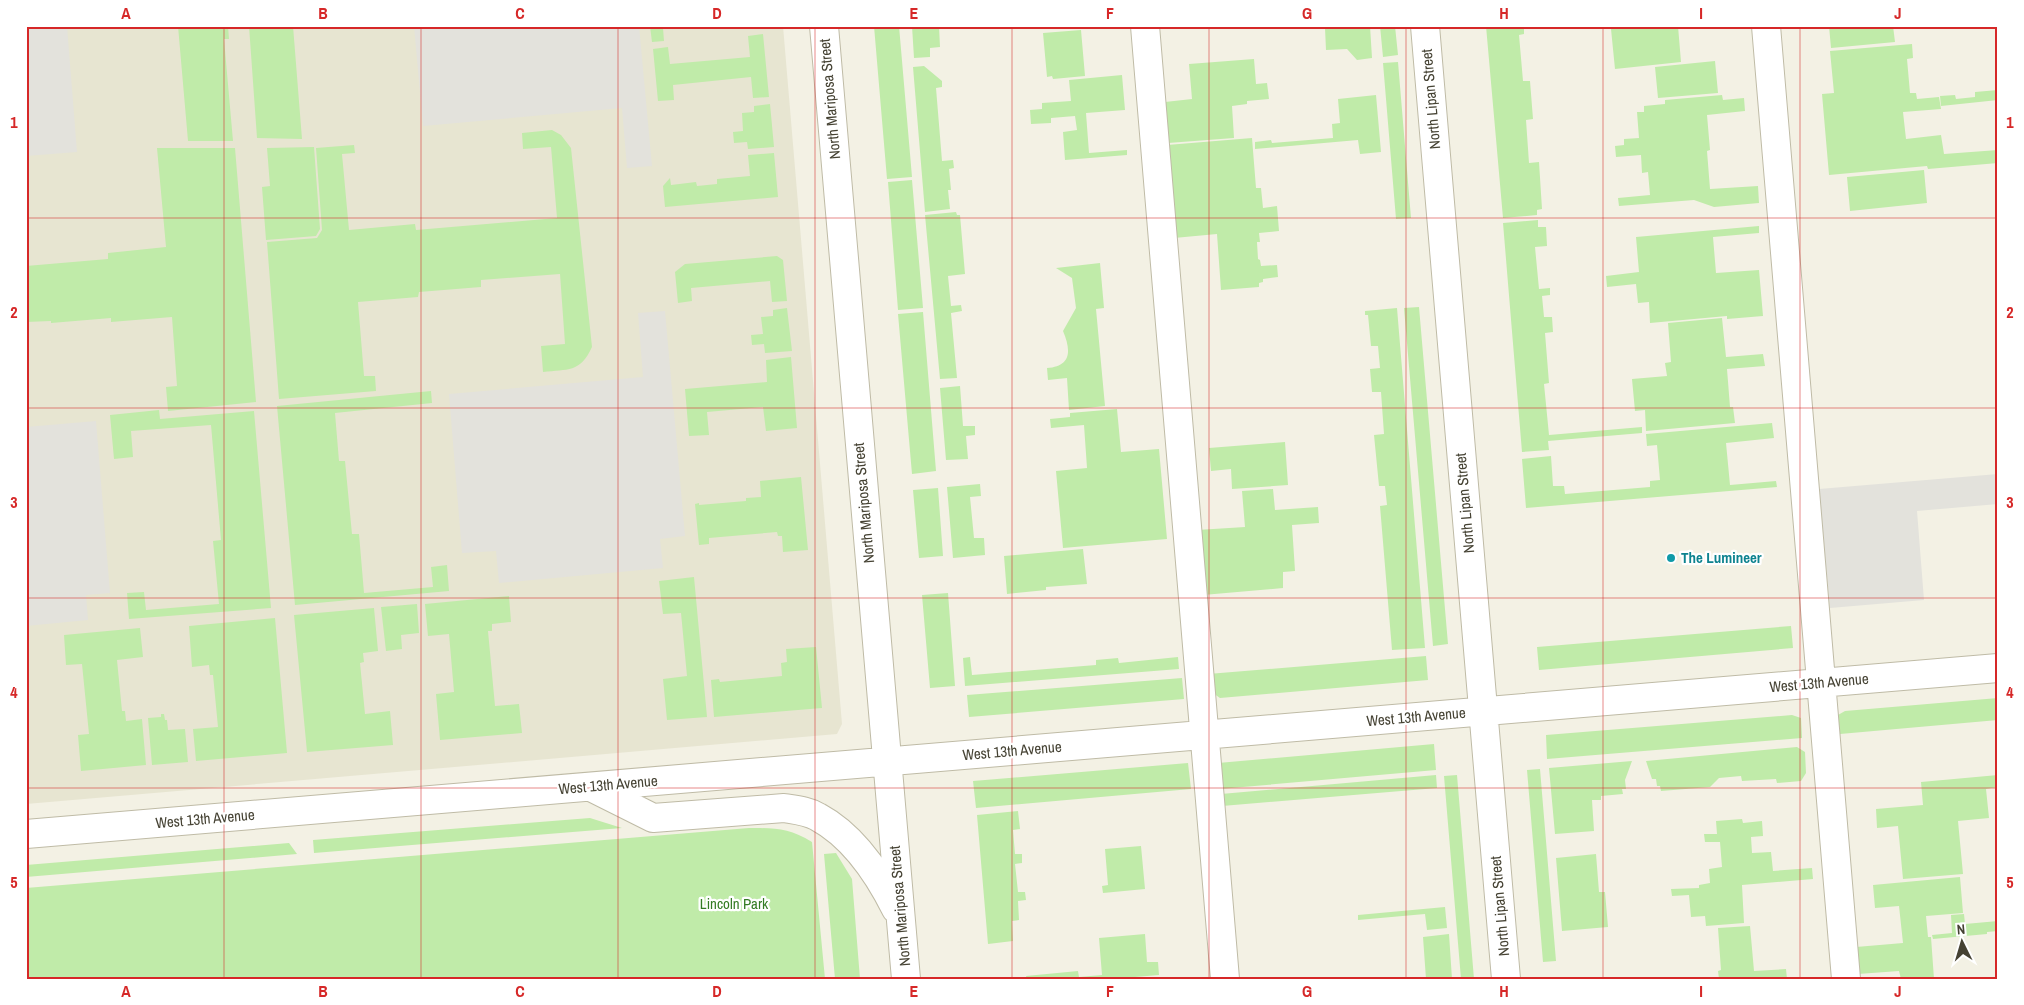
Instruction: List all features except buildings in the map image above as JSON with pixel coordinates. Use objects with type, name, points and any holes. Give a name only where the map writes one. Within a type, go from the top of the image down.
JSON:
[{"type":"street","name":"North Mariposa Street","points":[[824,26],[906,979]]},
{"type":"street","points":[[1144,26],[1225,979]]},
{"type":"street","name":"North Lipan Street","points":[[1425,26],[1506,979]]},
{"type":"street","points":[[1766,26],[1846,979]]},
{"type":"street","name":"West 13th Avenue","points":[[26,834],[1998,668]]},
{"type":"street","points":[[591,787],[653,818],[784,808],[802,811],[818,817],[845,839],[879,878],[896,909],[902,930]]},
{"type":"shaded area","points":[[26,26],[783,26],[842,724],[837,734],[26,804]]},
{"type":"shaded area","points":[[26,26],[67,26],[77,152],[26,156]]},
{"type":"shaded area","points":[[414,26],[639,26],[652,166],[627,168],[622,108],[423,126]]},
{"type":"shaded area","points":[[665,311],[685,536],[660,539],[663,568],[499,583],[496,551],[462,553],[449,394],[643,377],[638,313]]},
{"type":"shaded area","points":[[96,421],[110,593],[86,595],[88,620],[26,626],[26,427]]},
{"type":"shaded area","points":[[1998,474],[1998,504],[1917,511],[1924,600],[1830,608],[1819,489]]},
{"type":"green space","points":[[178,26],[228,26],[229,39],[224,39],[233,141],[188,141]]},
{"type":"green space","points":[[249,26],[293,26],[302,139],[257,138]]},
{"type":"green space","points":[[650,26],[673,27],[663,28],[664,41],[652,42]]},
{"type":"green space","points":[[874,26],[899,26],[912,177],[887,179]]},
{"type":"green space","points":[[912,26],[939,26],[940,47],[930,48],[930,57],[914,58]]},
{"type":"green space","points":[[1327,26],[1370,26],[1372,58],[1357,60],[1347,49],[1326,50],[1325,28]]},
{"type":"green space","points":[[1380,26],[1395,26],[1398,55],[1383,57]]},
{"type":"green space","points":[[1486,26],[1524,26],[1524,34],[1519,35],[1523,81],[1530,81],[1533,119],[1526,120],[1529,163],[1539,162],[1542,209],[1537,210],[1537,215],[1503,218]]},
{"type":"green space","points":[[1615,26],[1678,26],[1681,62],[1615,69],[1611,29],[1615,28]]},
{"type":"green space","points":[[1829,26],[1893,26],[1895,42],[1831,48]]},
{"type":"green space","points":[[1081,30],[1085,76],[1053,79],[1052,76],[1047,77],[1043,33]]},
{"type":"green space","points":[[763,34],[769,97],[753,98],[751,77],[673,85],[674,100],[658,101],[653,49],[668,47],[670,64],[750,57],[748,36]]},
{"type":"green space","points":[[1912,44],[1913,58],[1907,59],[1910,93],[1916,93],[1917,99],[1939,97],[1941,109],[1903,112],[1906,139],[1941,135],[1944,154],[1998,150],[1998,163],[1928,169],[1927,166],[1829,175],[1822,94],[1834,93],[1830,51]]},
{"type":"green space","points":[[1254,59],[1256,84],[1267,83],[1269,99],[1247,101],[1247,104],[1232,106],[1234,138],[1168,143],[1165,102],[1192,99],[1189,64]]},
{"type":"green space","points":[[1715,61],[1718,93],[1658,98],[1655,67]]},
{"type":"green space","points":[[1398,62],[1411,218],[1396,219],[1383,63]]},
{"type":"green space","points":[[924,66],[942,81],[942,87],[936,88],[942,161],[953,160],[954,168],[949,169],[951,190],[948,190],[950,209],[925,212],[913,67]]},
{"type":"green space","points":[[1122,75],[1125,110],[1086,113],[1089,153],[1127,150],[1127,155],[1065,160],[1063,132],[1077,130],[1075,116],[1051,118],[1051,123],[1031,124],[1030,110],[1042,109],[1042,103],[1071,101],[1069,80]]},
{"type":"green space","points":[[1998,90],[1998,100],[1941,106],[1940,96],[1955,95],[1956,99],[1975,97],[1975,92]]},
{"type":"green space","points":[[1376,95],[1381,152],[1360,154],[1358,140],[1255,149],[1255,142],[1271,140],[1272,143],[1333,138],[1332,124],[1340,123],[1338,99]]},
{"type":"green space","points":[[1722,95],[1723,100],[1744,98],[1745,111],[1707,115],[1710,150],[1707,151],[1710,189],[1758,186],[1759,203],[1714,207],[1694,200],[1619,206],[1618,198],[1650,195],[1648,172],[1642,173],[1641,155],[1616,157],[1615,146],[1624,145],[1624,139],[1639,138],[1637,112],[1644,112],[1644,106],[1665,104],[1665,100]]},
{"type":"green space","points":[[770,104],[774,147],[748,149],[747,142],[734,143],[733,132],[743,131],[742,113],[754,112],[754,106]]},
{"type":"green space","points":[[552,130],[561,135],[571,148],[592,347],[578,366],[566,370],[543,372],[541,346],[565,344],[560,274],[481,280],[481,287],[419,292],[418,297],[358,302],[364,376],[375,376],[376,391],[279,399],[267,242],[317,238],[322,230],[316,148],[354,145],[355,153],[342,154],[349,230],[415,224],[416,230],[557,218],[551,147],[523,149],[522,133]]},
{"type":"green space","points":[[1252,138],[1256,188],[1261,188],[1263,208],[1277,206],[1279,231],[1259,233],[1260,242],[1257,242],[1258,259],[1261,266],[1277,265],[1278,277],[1263,279],[1263,282],[1259,283],[1259,287],[1221,290],[1217,234],[1174,238],[1167,145]]},
{"type":"green space","points":[[314,147],[320,229],[316,236],[266,240],[262,187],[270,186],[267,148]]},
{"type":"green space","points":[[157,148],[235,148],[256,402],[168,411],[166,387],[177,386],[172,317],[111,322],[111,318],[51,323],[51,321],[26,322],[26,266],[108,259],[108,253],[166,247]]},
{"type":"green space","points":[[774,153],[778,197],[665,207],[663,186],[670,178],[671,185],[696,182],[697,186],[717,184],[717,179],[750,176],[748,155]]},
{"type":"green space","points":[[1924,170],[1927,203],[1850,211],[1847,177]]},
{"type":"green space","points":[[912,180],[923,308],[898,310],[888,182]]},
{"type":"green space","points":[[956,212],[957,215],[960,215],[965,274],[948,276],[951,306],[961,305],[962,311],[951,313],[957,378],[940,379],[925,215]]},
{"type":"green space","points":[[1538,220],[1538,227],[1546,227],[1547,246],[1535,247],[1539,289],[1550,288],[1550,295],[1542,296],[1544,317],[1552,317],[1553,332],[1545,333],[1549,383],[1544,384],[1549,435],[1642,427],[1642,433],[1548,441],[1549,450],[1522,452],[1503,223]]},
{"type":"green space","points":[[1759,226],[1759,233],[1713,237],[1716,273],[1759,270],[1763,316],[1727,319],[1727,316],[1650,323],[1649,302],[1638,303],[1636,284],[1607,287],[1606,276],[1639,272],[1636,237]]},
{"type":"green space","points":[[777,256],[783,260],[787,301],[772,302],[770,281],[691,288],[692,301],[678,303],[675,272],[685,264]]},
{"type":"green space","points":[[1100,263],[1104,308],[1096,309],[1105,406],[1069,410],[1067,378],[1048,380],[1047,368],[1061,364],[1067,356],[1068,351],[1063,331],[1076,308],[1072,278],[1056,268]]},
{"type":"green space","points":[[1419,307],[1448,644],[1433,646],[1404,308]]},
{"type":"green space","points":[[787,308],[792,351],[765,353],[764,344],[752,345],[751,335],[763,334],[761,317],[773,316],[773,310]]},
{"type":"green space","points":[[1397,308],[1425,648],[1392,650],[1380,506],[1387,505],[1385,486],[1379,486],[1374,435],[1384,434],[1381,392],[1372,392],[1370,369],[1380,368],[1378,346],[1371,346],[1368,315],[1365,315],[1365,311]]},
{"type":"green space","points":[[923,312],[936,471],[912,474],[898,314]]},
{"type":"green space","points":[[1722,318],[1726,357],[1763,354],[1765,366],[1727,369],[1730,407],[1733,407],[1735,423],[1646,431],[1645,410],[1635,411],[1632,379],[1667,376],[1665,363],[1671,362],[1668,323]]},
{"type":"green space","points":[[791,357],[797,428],[766,431],[763,407],[707,412],[709,435],[689,436],[685,389],[767,382],[766,360]]},
{"type":"green space","points":[[960,386],[963,426],[975,426],[975,435],[966,436],[968,459],[946,460],[940,388]]},
{"type":"green space","points":[[431,391],[432,403],[335,413],[339,461],[345,461],[352,534],[359,534],[364,593],[433,587],[431,567],[447,565],[449,591],[295,605],[277,406]]},
{"type":"green space","points":[[1117,409],[1121,452],[1159,449],[1167,539],[1063,548],[1056,471],[1087,468],[1084,425],[1051,428],[1050,419],[1070,417],[1070,413]]},
{"type":"green space","points":[[159,410],[160,419],[254,411],[271,608],[129,619],[127,593],[144,592],[146,610],[219,604],[213,541],[221,540],[211,425],[131,431],[133,457],[114,459],[110,415]]},
{"type":"green space","points":[[1772,423],[1774,438],[1726,443],[1730,485],[1776,481],[1777,487],[1526,508],[1522,459],[1551,456],[1553,486],[1564,486],[1565,494],[1650,487],[1650,481],[1660,480],[1657,445],[1647,446],[1646,434]]},
{"type":"green space","points":[[1285,442],[1288,485],[1232,489],[1231,469],[1211,471],[1209,448]]},
{"type":"green space","points":[[801,477],[808,550],[783,552],[782,536],[778,536],[777,532],[709,538],[709,544],[699,545],[695,504],[746,501],[746,498],[761,497],[760,481]]},
{"type":"green space","points":[[980,484],[981,496],[970,497],[974,538],[984,538],[985,555],[953,558],[947,487]]},
{"type":"green space","points":[[938,488],[943,556],[919,558],[913,490]]},
{"type":"green space","points":[[1273,489],[1275,510],[1318,507],[1319,523],[1292,525],[1295,571],[1283,572],[1283,588],[1203,595],[1197,530],[1245,527],[1242,491]]},
{"type":"green space","points":[[1083,549],[1087,584],[1046,587],[1046,590],[1007,594],[1004,556]]},
{"type":"green space","points":[[694,577],[707,717],[667,720],[663,679],[687,676],[681,613],[663,614],[659,581]]},
{"type":"green space","points":[[948,593],[955,686],[930,688],[922,595]]},
{"type":"green space","points":[[509,596],[511,622],[492,624],[492,631],[488,631],[495,706],[519,704],[522,733],[440,740],[436,694],[454,692],[449,634],[428,636],[425,604]]},
{"type":"green space","points":[[417,604],[419,633],[401,635],[402,649],[386,651],[381,607]]},
{"type":"green space","points":[[374,608],[378,651],[363,653],[364,662],[360,663],[365,714],[390,711],[393,745],[307,752],[294,615]]},
{"type":"green space","points":[[275,618],[287,753],[196,761],[193,729],[218,727],[213,675],[210,675],[209,665],[192,667],[189,626]]},
{"type":"green space","points":[[1791,626],[1793,648],[1539,670],[1537,647]]},
{"type":"green space","points":[[140,628],[143,657],[117,660],[122,711],[125,711],[126,721],[142,719],[146,765],[81,771],[78,735],[89,734],[82,664],[66,665],[64,635]]},
{"type":"green space","points":[[816,647],[822,708],[714,717],[711,680],[719,679],[720,682],[782,676],[781,663],[787,662],[786,649]]},
{"type":"green space","points":[[1426,656],[1428,680],[1220,698],[1210,691],[1208,674]]},
{"type":"green space","points":[[970,657],[972,675],[1096,665],[1096,660],[1118,658],[1119,663],[1178,657],[1179,669],[965,686],[963,658]]},
{"type":"green space","points":[[1182,678],[1184,699],[969,717],[967,695]]},
{"type":"green space","points":[[1998,698],[1998,720],[1840,734],[1838,715],[1845,711]]},
{"type":"green space","points":[[161,714],[164,714],[165,720],[167,720],[168,730],[185,729],[188,762],[152,765],[148,718],[161,717]]},
{"type":"green space","points":[[1792,715],[1801,718],[1802,738],[1547,759],[1546,735]]},
{"type":"green space","points":[[1434,744],[1436,770],[1220,789],[1218,763]]},
{"type":"green space","points":[[1797,747],[1805,752],[1806,773],[1801,781],[1777,783],[1776,779],[1742,781],[1741,776],[1719,778],[1710,787],[1661,791],[1660,786],[1657,786],[1656,779],[1652,779],[1646,761]]},
{"type":"green space","points":[[1632,761],[1625,780],[1626,789],[1622,789],[1623,794],[1601,796],[1601,800],[1592,800],[1594,831],[1555,834],[1549,768]]},
{"type":"green space","points":[[1188,763],[1191,789],[976,808],[973,781]]},
{"type":"green space","points":[[1540,769],[1556,961],[1543,962],[1527,770]]},
{"type":"green space","points":[[1436,775],[1437,788],[1222,806],[1221,794]]},
{"type":"green space","points":[[1457,775],[1474,979],[1461,979],[1444,776]]},
{"type":"green space","points":[[1998,775],[1998,787],[1986,789],[1989,818],[1958,821],[1963,874],[1903,879],[1898,826],[1877,828],[1876,809],[1923,805],[1921,782]]},
{"type":"green space","points":[[1018,811],[1020,829],[1013,830],[1015,854],[1022,854],[1022,863],[1015,864],[1018,892],[1025,892],[1026,900],[1018,901],[1019,920],[1012,921],[1013,941],[988,944],[977,815]]},
{"type":"green space","points":[[590,818],[622,828],[314,853],[313,840]]},
{"type":"green space","points":[[1742,819],[1743,823],[1762,821],[1763,836],[1751,837],[1752,853],[1771,852],[1773,871],[1812,868],[1813,879],[1742,885],[1744,923],[1706,926],[1705,916],[1691,917],[1689,895],[1672,896],[1671,889],[1699,888],[1699,885],[1710,883],[1709,869],[1722,867],[1720,842],[1705,842],[1704,834],[1717,834],[1716,821]]},
{"type":"green space","name":"Lincoln Park","points":[[749,828],[789,831],[812,842],[825,979],[26,979],[26,888]]},
{"type":"green space","points":[[289,843],[297,854],[26,877],[26,865]]},
{"type":"green space","points":[[1141,846],[1145,889],[1103,893],[1102,886],[1108,885],[1105,849]]},
{"type":"green space","points":[[836,853],[852,879],[860,979],[835,979],[824,854]]},
{"type":"green space","points":[[1596,854],[1599,892],[1605,892],[1608,927],[1562,931],[1556,858]]},
{"type":"green space","points":[[1960,877],[1963,913],[1926,916],[1928,937],[1931,937],[1934,979],[1901,979],[1899,971],[1858,974],[1856,947],[1903,943],[1899,906],[1875,908],[1873,885]]},
{"type":"green space","points":[[1445,907],[1447,928],[1427,930],[1425,914],[1358,920],[1358,915]]},
{"type":"green space","points":[[1964,914],[1965,924],[1998,921],[1998,931],[1987,932],[1987,934],[1933,939],[1932,935],[1952,933],[1951,915]]},
{"type":"green space","points":[[1750,926],[1754,971],[1786,969],[1787,979],[1719,979],[1718,971],[1721,970],[1718,928]]},
{"type":"green space","points":[[1145,934],[1147,962],[1158,962],[1159,975],[1111,979],[1027,979],[1026,976],[1078,971],[1079,977],[1102,975],[1099,938]]},
{"type":"green space","points":[[1449,934],[1452,979],[1426,979],[1423,937]]},
{"type":"place","name":"The Lumineer","points":[[1671,558]]}]
